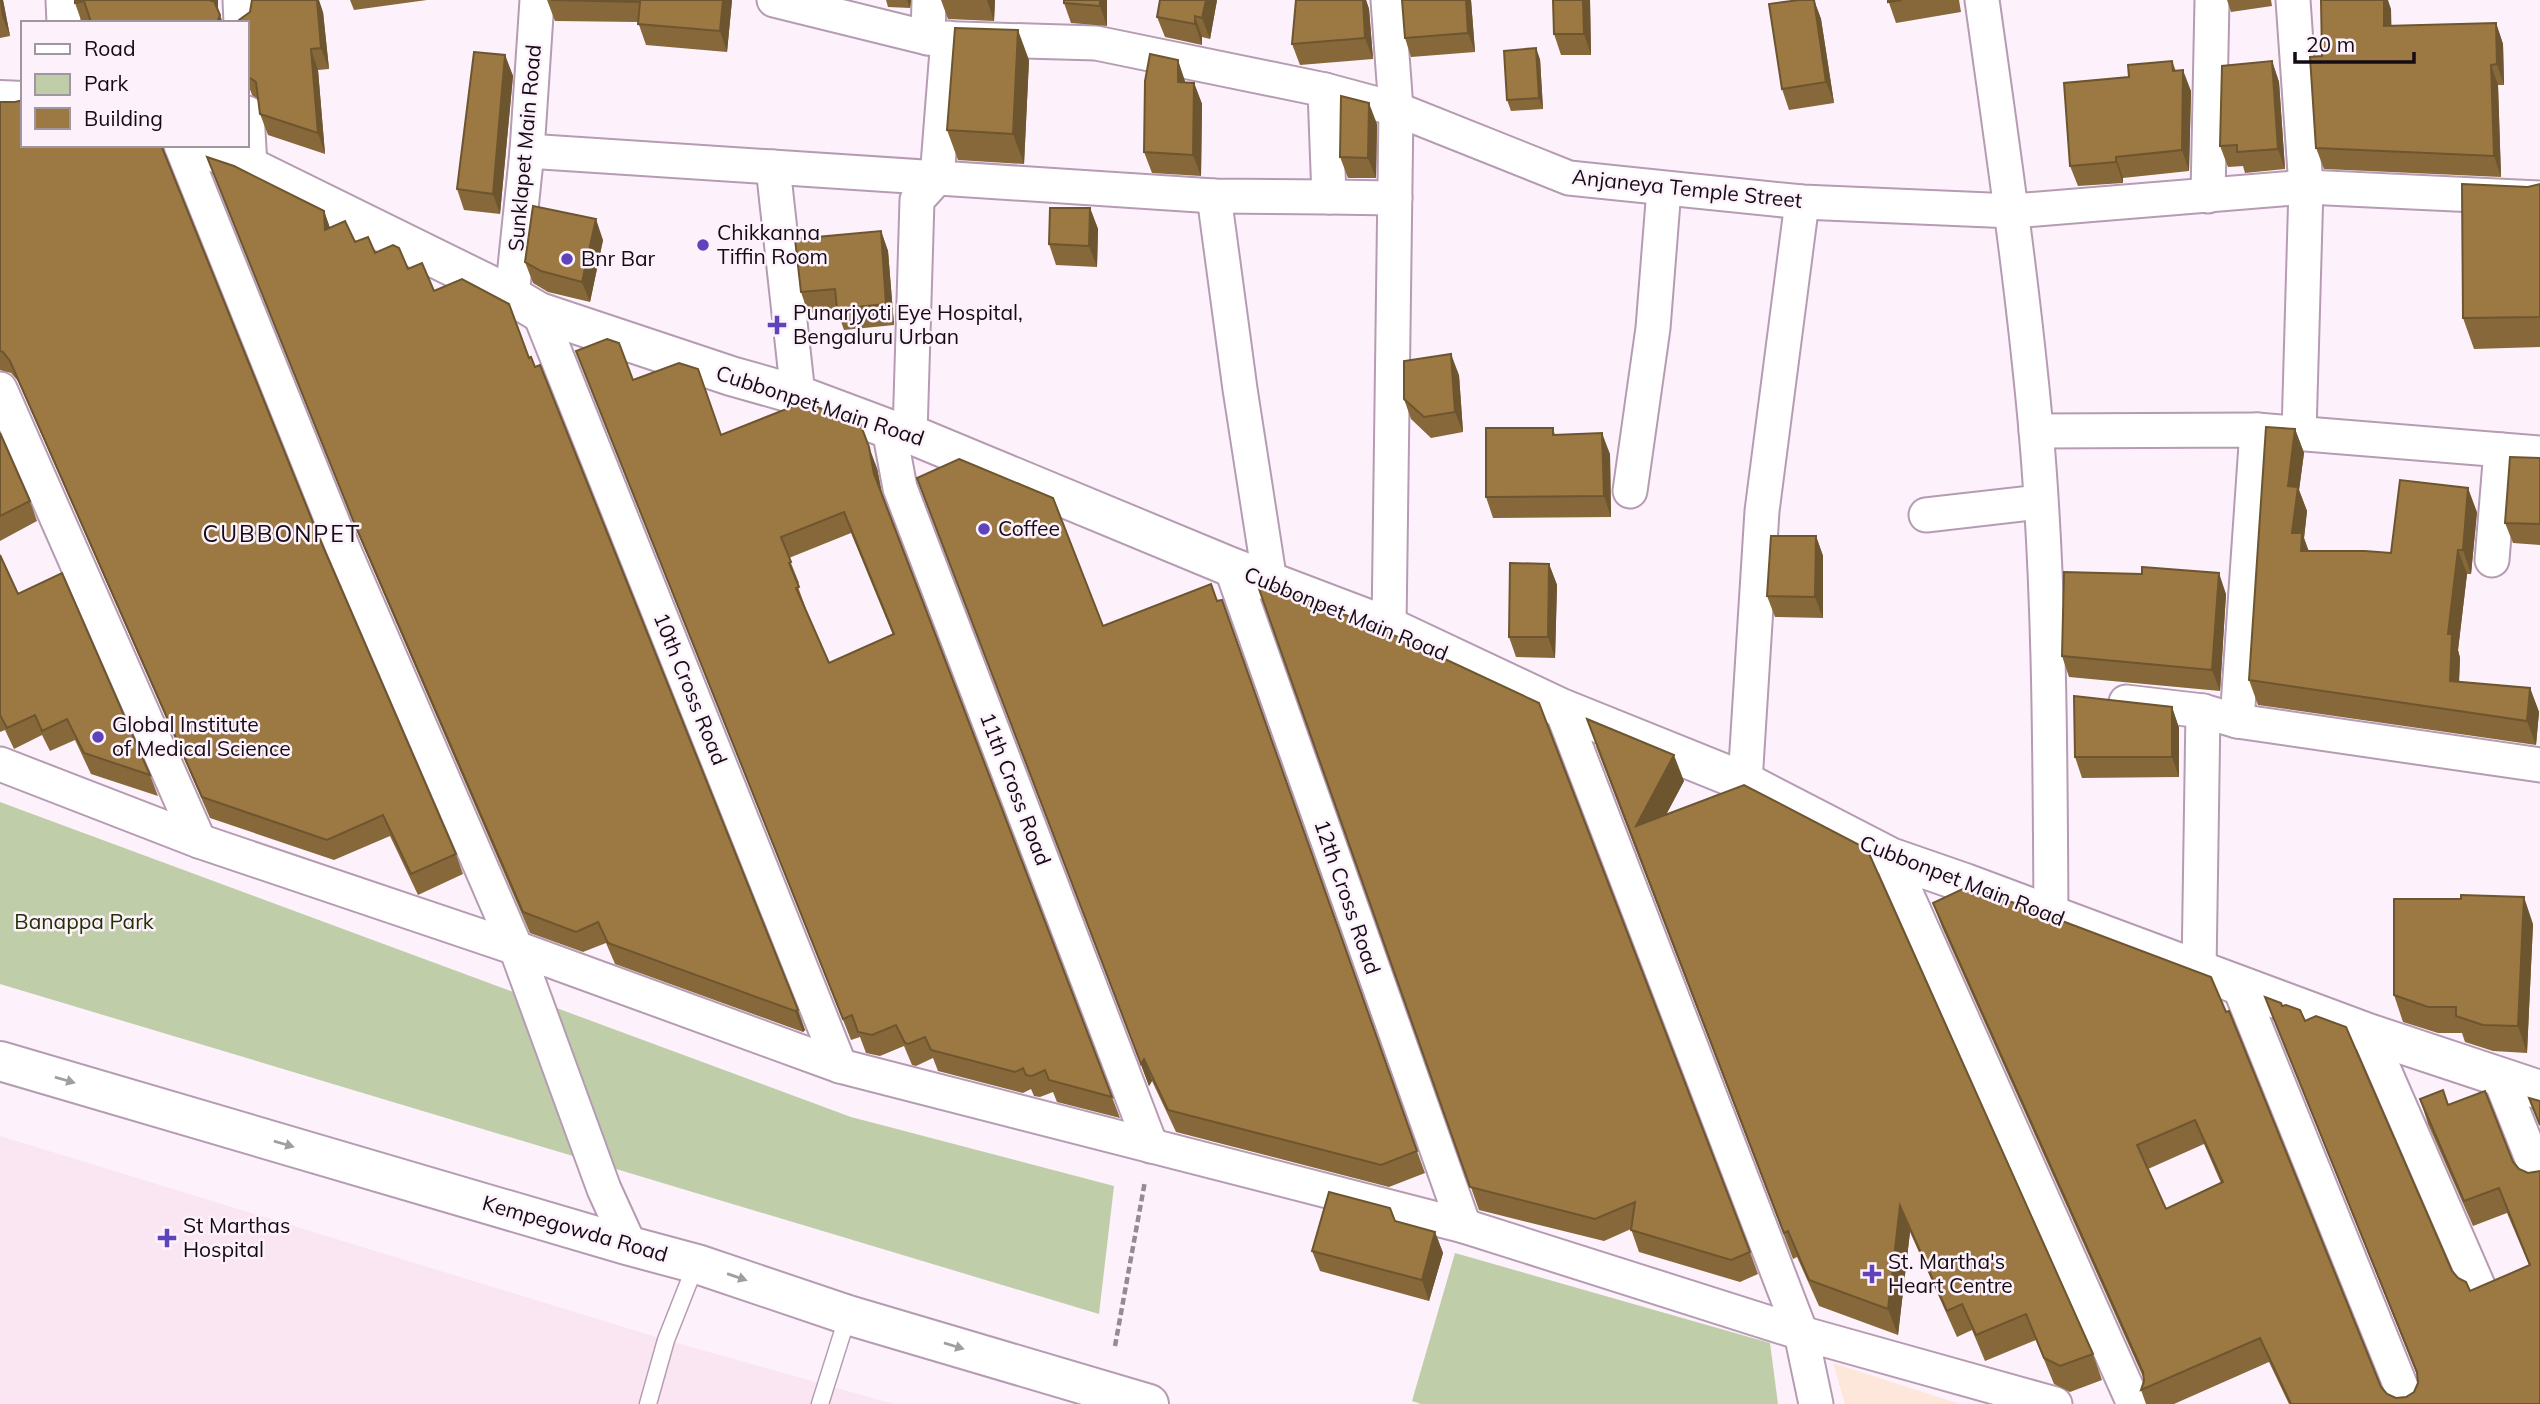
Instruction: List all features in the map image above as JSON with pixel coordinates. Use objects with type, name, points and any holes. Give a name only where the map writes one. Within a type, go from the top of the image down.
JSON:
[{"type":"street","points":[[63,0],[64,21]]},
{"type":"street","points":[[240,0],[241,21]]},
{"type":"street","name":"Sunklapet Main Road","points":[[525,304],[527,151],[537,0]]},
{"type":"street","name":"Anjaneya Temple Street","points":[[774,0],[938,38],[1096,43],[1325,90],[1396,109],[1569,178],[1802,202],[2013,211],[2306,187],[2540,198]]},
{"type":"street","points":[[929,0],[938,38],[936,178]]},
{"type":"street","points":[[1388,0],[1396,109],[1389,627]]},
{"type":"street","points":[[1982,0],[2013,211],[2036,431],[2040,502],[2073,697],[2051,916]]},
{"type":"street","points":[[2208,196],[2212,0]]},
{"type":"street","points":[[2293,0],[2306,187],[2299,433]]},
{"type":"street","points":[[1325,90],[1329,197]]},
{"type":"street","points":[[0,100],[21,102]]},
{"type":"street","points":[[248,131],[250,167]]},
{"type":"street","points":[[182,147],[343,548],[516,948],[604,1189],[629,1246]]},
{"type":"street","name":"Cubbonpet Main Road","points":[[201,147],[250,167],[525,304],[899,431],[1231,567],[1389,627],[1561,708],[1745,782],[1890,857],[2368,1033],[2540,1090]]},
{"type":"street","points":[[527,151],[1214,196],[1395,198]]},
{"type":"street","points":[[773,167],[798,395]]},
{"type":"street","name":"11th Cross Road","points":[[936,178],[917,200],[899,431],[900,488],[1151,1146]]},
{"type":"street","points":[[1630,491],[1653,328],[1664,188]]},
{"type":"street","points":[[1214,196],[1270,582]]},
{"type":"street","points":[[1745,782],[1762,511],[1802,202]]},
{"type":"street","name":"10th Cross Road","points":[[525,304],[840,1066]]},
{"type":"street","points":[[0,389],[199,841]]},
{"type":"street","points":[[2036,431],[2257,430],[2540,453]]},
{"type":"street","points":[[2237,720],[2257,430]]},
{"type":"street","points":[[2492,560],[2501,450]]},
{"type":"street","points":[[1926,516],[2040,502]]},
{"type":"street","name":"12th Cross Road","points":[[1231,567],[1464,1226]]},
{"type":"street","points":[[2073,697],[2203,711],[2237,720],[2540,765]]},
{"type":"street","points":[[1561,708],[1801,1333],[1816,1404]]},
{"type":"street","points":[[2199,971],[2203,711]]},
{"type":"street","points":[[0,764],[199,841],[516,948],[840,1066],[1464,1226],[1801,1333],[2055,1404]]},
{"type":"street","points":[[1890,857],[2134,1404]]},
{"type":"street","points":[[2239,986],[2408,1404]]},
{"type":"street","points":[[2368,1033],[2479,1288]]},
{"type":"street","name":"Kempegowda Road","points":[[0,1061],[696,1264],[848,1315],[1149,1404]]},
{"type":"street","points":[[2499,1076],[2540,1179]]},
{"type":"lane","points":[[648,1404],[666,1340],[696,1264]]},
{"type":"lane","points":[[821,1404],[848,1315]]},
{"type":"path","points":[[1115,1346],[1151,1146]]},
{"type":"shaded area","name":"St Marthas Hospital","points":[[0,1136],[666,1340],[894,1404],[0,1404]]},
{"type":"shaded area","points":[[1833,1363],[1960,1404],[1845,1404]]},
{"type":"green space","name":"Banappa Park","points":[[0,802],[851,1117],[1114,1186],[1099,1314],[0,984]]},
{"type":"green space","points":[[1455,1253],[1770,1343],[1778,1404],[1421,1404],[1412,1401]]},
{"type":"building","points":[[75,0],[211,0],[220,15],[218,21],[91,21],[84,1],[75,3]]},
{"type":"building","points":[[252,0],[317,0],[321,48],[311,49],[318,133],[260,114],[256,82],[248,77],[248,21],[239,21],[250,12]]},
{"type":"building","points":[[551,0],[723,0],[720,31],[638,24],[640,2]]},
{"type":"building","points":[[1064,0],[1100,0],[1100,6],[1064,3]]},
{"type":"building","points":[[1160,0],[1206,0],[1202,18],[1195,16],[1195,24],[1157,17]]},
{"type":"building","points":[[1296,0],[1363,0],[1365,38],[1292,44]]},
{"type":"building","points":[[1402,0],[1466,0],[1468,33],[1405,38]]},
{"type":"building","points":[[1553,0],[1583,0],[1584,34],[1554,34]]},
{"type":"building","points":[[1814,0],[1826,82],[1782,89],[1769,4]]},
{"type":"building","points":[[2321,0],[2384,0],[2384,26],[2496,23],[2497,64],[2491,65],[2494,156],[2316,148],[2310,57],[2322,56]]},
{"type":"building","points":[[955,28],[1018,30],[1013,134],[947,130]]},
{"type":"building","points":[[1536,48],[1539,98],[1507,100],[1504,51]]},
{"type":"building","points":[[474,52],[505,55],[493,194],[457,189]]},
{"type":"building","points":[[1150,54],[1178,60],[1178,82],[1194,83],[1193,155],[1144,152],[1145,81]]},
{"type":"building","points":[[2172,61],[2173,71],[2183,70],[2182,150],[2116,157],[2116,162],[2070,166],[2064,83],[2129,77],[2128,65]]},
{"type":"building","points":[[2272,61],[2278,149],[2237,152],[2237,145],[2220,146],[2222,66]]},
{"type":"building","points":[[1341,96],[1369,103],[1368,158],[1340,157]]},
{"type":"building","points":[[21,100],[21,147],[162,147],[318,535],[456,854],[411,874],[383,815],[327,840],[202,797],[10,361],[0,351],[0,102]]},
{"type":"building","points":[[207,157],[234,166],[324,211],[325,230],[345,221],[355,242],[368,237],[375,253],[393,245],[399,248],[408,269],[422,263],[434,291],[462,279],[509,304],[529,358],[531,357],[535,367],[540,365],[798,1010],[608,943],[598,922],[576,932],[523,912],[353,520]]},
{"type":"building","points":[[2462,184],[2528,187],[2540,184],[2540,317],[2463,318]]},
{"type":"building","points":[[533,206],[596,219],[582,282],[541,271],[525,262]]},
{"type":"building","points":[[1050,208],[1090,208],[1089,246],[1049,244]]},
{"type":"building","points":[[881,231],[886,304],[837,309],[835,289],[801,292],[795,239]]},
{"type":"building","points":[[607,339],[619,343],[633,380],[679,363],[698,369],[721,435],[804,402],[860,423],[869,447],[874,474],[1112,1097],[1049,1080],[1045,1070],[1032,1076],[1026,1075],[1023,1068],[1015,1072],[931,1050],[925,1037],[905,1043],[896,1025],[872,1035],[858,1032],[852,1015],[843,1019],[576,351]],"holes":[[[844,512],[894,634],[829,663],[796,588],[799,587],[781,537]]]},
{"type":"building","points":[[1451,354],[1455,412],[1424,417],[1404,399],[1404,361]]},
{"type":"building","points":[[2266,427],[2295,429],[2288,486],[2298,487],[2292,533],[2302,533],[2301,551],[2391,553],[2400,480],[2468,488],[2463,550],[2458,550],[2448,634],[2452,634],[2450,681],[2530,688],[2527,721],[2249,680]]},
{"type":"building","points":[[1486,428],[1553,428],[1553,435],[1602,433],[1604,496],[1486,497]]},
{"type":"building","points":[[0,433],[30,501],[0,516]]},
{"type":"building","points":[[2510,457],[2540,458],[2540,524],[2505,523]]},
{"type":"building","points":[[959,459],[1053,498],[1103,626],[1211,584],[1217,601],[1222,600],[1417,1151],[1381,1165],[1168,1110],[1144,1059],[1141,1064],[917,478]]},
{"type":"building","points":[[1771,536],[1816,536],[1815,597],[1767,596]]},
{"type":"building","points":[[0,555],[18,594],[62,573],[150,775],[84,753],[67,719],[42,731],[35,715],[7,728],[0,715]]},
{"type":"building","points":[[1510,563],[1549,564],[1548,637],[1509,637]]},
{"type":"building","points":[[2142,567],[2219,573],[2212,670],[2062,656],[2064,572],[2142,574]]},
{"type":"building","points":[[1269,586],[1372,625],[1539,703],[1750,1252],[1731,1260],[1631,1230],[1635,1202],[1595,1219],[1470,1187],[1259,589]]},
{"type":"building","points":[[2074,696],[2172,707],[2172,757],[2075,757]]},
{"type":"building","points":[[1587,719],[1674,755],[1636,826],[1744,785],[1867,849],[2093,1354],[2060,1366],[2044,1358],[2026,1314],[1976,1335],[1962,1304],[1947,1311],[1900,1206],[1888,1309],[1809,1280],[1788,1231],[1784,1233]]},
{"type":"building","points":[[1969,886],[2211,977],[2226,1012],[2229,1011],[2381,1387],[2396,1398],[2406,1397],[2414,1392],[2418,1383],[2417,1372],[2265,997],[2281,1003],[2282,1006],[2300,1010],[2305,1021],[2316,1016],[2346,1027],[2452,1271],[2466,1282],[2470,1291],[2530,1265],[2499,1188],[2464,1201],[2420,1099],[2443,1090],[2448,1105],[2485,1091],[2513,1162],[2528,1173],[2540,1171],[2540,1404],[2291,1404],[2260,1338],[2141,1390],[2143,1372],[1933,903]],"holes":[[[2195,1120],[2223,1182],[2166,1209],[2137,1145]]]},
{"type":"building","points":[[2461,895],[2524,897],[2518,1026],[2483,1025],[2456,1016],[2456,1007],[2428,1007],[2394,995],[2394,899],[2461,899]]},
{"type":"building","points":[[2529,1098],[2540,1101],[2540,1125]]},
{"type":"building","points":[[1329,1192],[1390,1208],[1395,1221],[1435,1232],[1422,1280],[1312,1251]]},
{"type":"place","name":"Chikkanna Tiffin Room","points":[[703,245]]},
{"type":"place","name":"Bnr Bar","points":[[567,259]]},
{"type":"place","name":"Punarjyoti Eye Hospital, Bengaluru Urban","points":[[777,325]]},
{"type":"place","name":"Coffee","points":[[984,529]]},
{"type":"place","name":"Global Institute of Medical Science","points":[[98,737]]},
{"type":"place","name":"St Marthas Hospital","points":[[167,1238]]},
{"type":"place","name":"St. Martha's Heart Centre","points":[[1872,1274]]},
{"type":"district","name":"CUBBONPET","points":[[282,534]]}]
